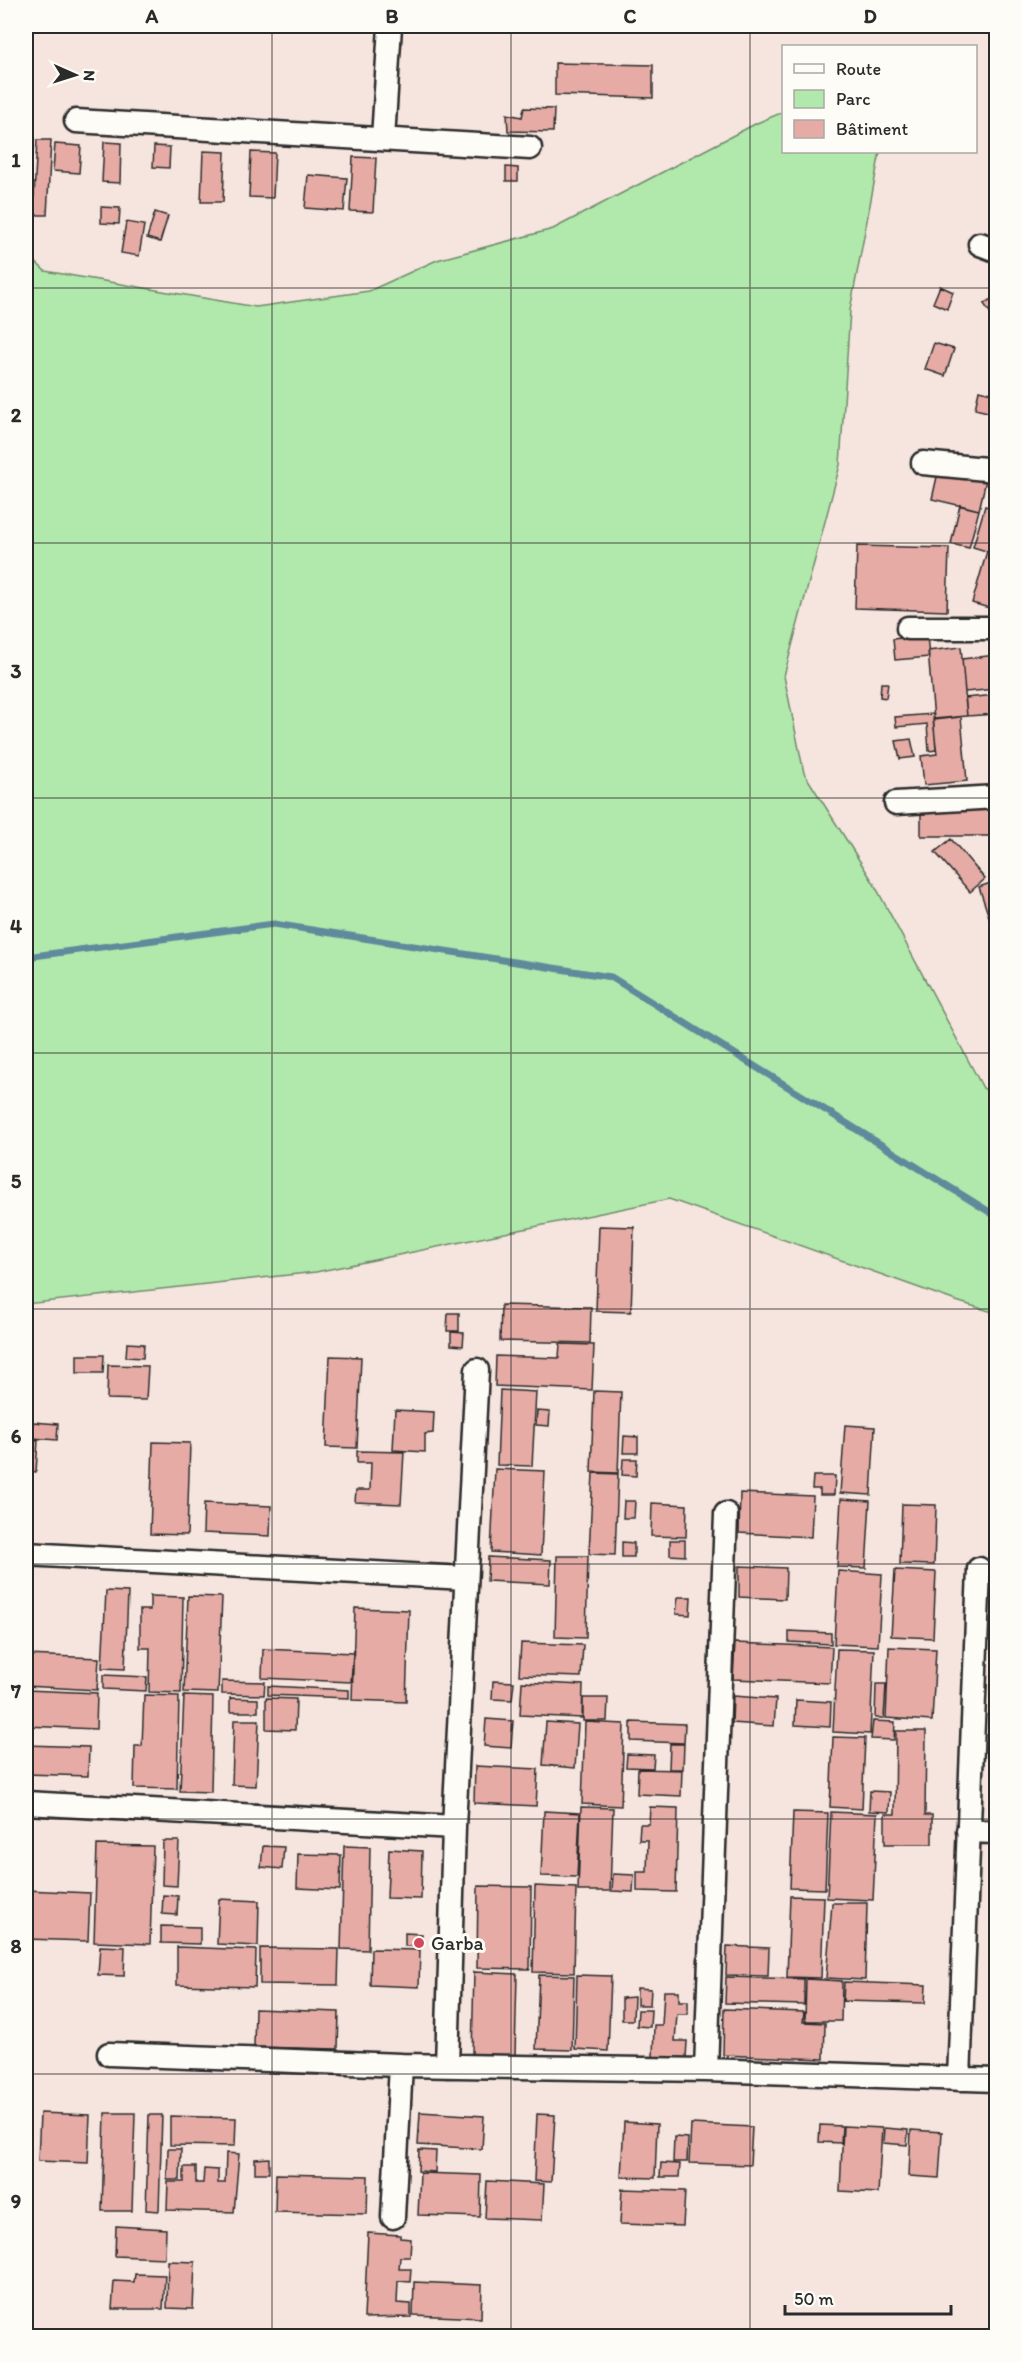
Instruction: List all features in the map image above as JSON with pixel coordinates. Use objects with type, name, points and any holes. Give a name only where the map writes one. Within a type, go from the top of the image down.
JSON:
[{"type":"street","points":[[383,139],[390,26]]},
{"type":"street","points":[[76,121],[530,148]]},
{"type":"street","points":[[923,463],[996,470]]},
{"type":"street","points":[[908,628],[996,628]]},
{"type":"street","points":[[896,803],[996,797]]},
{"type":"street","points":[[447,2066],[454,1827],[477,1370]]},
{"type":"street","points":[[706,2070],[726,1514]]},
{"type":"street","points":[[26,1554],[465,1578]]},
{"type":"street","points":[[959,2079],[979,1569]]},
{"type":"street","points":[[26,1803],[454,1827]]},
{"type":"street","points":[[968,1831],[996,1832]]},
{"type":"street","points":[[109,2054],[401,2065],[706,2070],[996,2080]]},
{"type":"street","points":[[393,2217],[401,2065]]},
{"type":"green space","points":[[782,112],[782,153],[880,153],[850,310],[840,465],[784,676],[804,773],[873,882],[983,1088],[996,1096],[996,1313],[956,1301],[669,1199],[316,1272],[26,1304],[26,253],[45,271],[256,307],[369,291],[437,260],[553,229],[757,123]]},
{"type":"building","points":[[555,63],[653,65],[653,98],[555,95]]},
{"type":"building","points":[[524,108],[554,109],[553,132],[508,131],[507,114],[522,117]]},
{"type":"building","points":[[37,140],[51,140],[47,215],[33,215]]},
{"type":"building","points":[[104,142],[121,143],[120,183],[102,182]]},
{"type":"building","points":[[55,144],[81,146],[79,173],[53,171]]},
{"type":"building","points":[[154,146],[170,147],[169,168],[153,167]]},
{"type":"building","points":[[203,151],[225,152],[223,202],[201,202]]},
{"type":"building","points":[[251,152],[275,153],[273,198],[249,197]]},
{"type":"building","points":[[353,157],[376,158],[373,212],[350,211]]},
{"type":"building","points":[[506,167],[518,168],[518,181],[506,181]]},
{"type":"building","points":[[308,175],[347,178],[344,211],[305,208]]},
{"type":"building","points":[[101,207],[120,208],[119,224],[101,223]]},
{"type":"building","points":[[155,212],[168,216],[160,242],[147,238]]},
{"type":"building","points":[[126,222],[144,225],[139,256],[121,253]]},
{"type":"building","points":[[940,286],[953,292],[947,309],[933,303]]},
{"type":"building","points":[[993,298],[996,302],[996,321],[984,304]]},
{"type":"building","points":[[934,343],[954,349],[945,376],[925,369]]},
{"type":"building","points":[[979,390],[996,394],[996,414],[975,409]]},
{"type":"building","points":[[939,468],[986,480],[979,510],[932,499]]},
{"type":"building","points":[[960,505],[979,510],[969,548],[951,544]]},
{"type":"building","points":[[985,506],[996,509],[996,554],[973,547]]},
{"type":"building","points":[[857,546],[949,548],[947,611],[855,608]]},
{"type":"building","points":[[987,551],[996,554],[996,574],[991,595],[996,596],[996,610],[972,603]]},
{"type":"building","points":[[927,635],[929,657],[895,660],[893,639]]},
{"type":"building","points":[[961,647],[967,716],[934,719],[928,651]]},
{"type":"building","points":[[996,655],[996,689],[965,692],[962,659]]},
{"type":"building","points":[[881,683],[888,683],[886,698],[880,697]]},
{"type":"building","points":[[996,695],[996,714],[967,716],[965,698]]},
{"type":"building","points":[[933,714],[936,750],[929,751],[927,724],[896,727],[895,717]]},
{"type":"building","points":[[961,717],[967,781],[924,785],[921,756],[937,754],[933,720]]},
{"type":"building","points":[[911,739],[915,757],[900,759],[896,741]]},
{"type":"building","points":[[996,809],[996,836],[921,836],[921,810]]},
{"type":"building","points":[[951,839],[985,879],[970,892],[935,852]]},
{"type":"building","points":[[996,881],[996,918],[990,920],[979,887]]},
{"type":"building","points":[[599,1226],[634,1227],[631,1312],[596,1311]]},
{"type":"building","points":[[501,1305],[591,1307],[590,1343],[500,1341]]},
{"type":"building","points":[[448,1313],[459,1313],[459,1331],[447,1331]]},
{"type":"building","points":[[451,1332],[464,1333],[463,1346],[451,1345]]},
{"type":"building","points":[[127,1343],[144,1344],[143,1358],[126,1357]]},
{"type":"building","points":[[560,1344],[594,1345],[592,1390],[495,1386],[496,1356],[559,1358]]},
{"type":"building","points":[[77,1355],[104,1355],[103,1373],[77,1373]]},
{"type":"building","points":[[330,1356],[361,1357],[357,1448],[326,1447]]},
{"type":"building","points":[[108,1365],[148,1366],[146,1400],[107,1399]]},
{"type":"building","points":[[500,1390],[536,1392],[532,1466],[497,1465]]},
{"type":"building","points":[[594,1391],[621,1392],[618,1473],[591,1472]]},
{"type":"building","points":[[395,1410],[434,1412],[433,1433],[425,1434],[425,1452],[393,1450]]},
{"type":"building","points":[[537,1411],[550,1412],[549,1426],[536,1425]]},
{"type":"building","points":[[33,1422],[58,1424],[57,1440],[32,1438]]},
{"type":"building","points":[[845,1425],[875,1427],[871,1495],[840,1493]]},
{"type":"building","points":[[624,1436],[638,1437],[638,1453],[623,1453]]},
{"type":"building","points":[[26,1439],[38,1440],[36,1472],[26,1471]]},
{"type":"building","points":[[153,1442],[190,1443],[187,1535],[150,1534]]},
{"type":"building","points":[[357,1451],[404,1452],[401,1504],[355,1502],[356,1490],[370,1490],[371,1463],[357,1463]]},
{"type":"building","points":[[623,1459],[637,1459],[636,1476],[622,1475]]},
{"type":"building","points":[[495,1469],[545,1471],[541,1555],[491,1552]]},
{"type":"building","points":[[593,1473],[618,1474],[615,1555],[589,1554]]},
{"type":"building","points":[[813,1476],[835,1476],[834,1495],[820,1495],[820,1489],[812,1489]]},
{"type":"building","points":[[740,1493],[813,1496],[811,1537],[739,1533]]},
{"type":"building","points":[[841,1499],[870,1501],[866,1568],[837,1567]]},
{"type":"building","points":[[624,1501],[635,1501],[634,1518],[623,1518]]},
{"type":"building","points":[[204,1503],[271,1506],[270,1536],[203,1533]]},
{"type":"building","points":[[652,1503],[687,1505],[686,1537],[651,1536]]},
{"type":"building","points":[[902,1504],[936,1505],[934,1565],[900,1564]]},
{"type":"building","points":[[670,1540],[685,1540],[685,1556],[670,1555]]},
{"type":"building","points":[[622,1542],[634,1543],[634,1557],[622,1557]]},
{"type":"building","points":[[557,1556],[588,1556],[586,1638],[555,1637]]},
{"type":"building","points":[[488,1557],[551,1560],[550,1584],[487,1581]]},
{"type":"building","points":[[739,1566],[786,1568],[785,1599],[739,1597]]},
{"type":"building","points":[[895,1570],[936,1572],[933,1638],[891,1636]]},
{"type":"building","points":[[838,1571],[882,1574],[878,1646],[834,1644]]},
{"type":"building","points":[[106,1591],[128,1592],[125,1669],[102,1668]]},
{"type":"building","points":[[150,1596],[183,1597],[181,1693],[149,1692],[150,1648],[140,1648],[140,1610],[150,1610]]},
{"type":"building","points":[[188,1596],[222,1597],[218,1693],[184,1692]]},
{"type":"building","points":[[678,1597],[691,1597],[690,1615],[676,1614]]},
{"type":"building","points":[[355,1608],[409,1610],[406,1702],[352,1700]]},
{"type":"building","points":[[789,1631],[831,1633],[831,1644],[789,1642]]},
{"type":"building","points":[[521,1643],[583,1645],[581,1677],[519,1675]]},
{"type":"building","points":[[735,1643],[832,1647],[830,1683],[733,1679]]},
{"type":"building","points":[[889,1647],[936,1649],[932,1721],[886,1718]]},
{"type":"building","points":[[263,1649],[353,1653],[351,1682],[262,1678]]},
{"type":"building","points":[[837,1649],[874,1650],[870,1734],[833,1732]]},
{"type":"building","points":[[26,1655],[99,1658],[97,1690],[26,1686]]},
{"type":"building","points":[[103,1675],[147,1677],[146,1691],[103,1689]]},
{"type":"building","points":[[222,1681],[265,1682],[264,1695],[222,1694]]},
{"type":"building","points":[[493,1681],[514,1682],[512,1700],[492,1699]]},
{"type":"building","points":[[522,1682],[583,1685],[582,1718],[520,1715]]},
{"type":"building","points":[[876,1684],[886,1684],[884,1718],[875,1718]]},
{"type":"building","points":[[268,1686],[349,1690],[349,1698],[268,1695]]},
{"type":"building","points":[[26,1690],[97,1693],[96,1729],[26,1726]]},
{"type":"building","points":[[144,1695],[179,1696],[177,1789],[134,1788],[135,1746],[142,1746]]},
{"type":"building","points":[[184,1696],[213,1697],[211,1792],[180,1791]]},
{"type":"building","points":[[733,1696],[776,1699],[774,1726],[732,1723]]},
{"type":"building","points":[[230,1698],[258,1699],[258,1712],[230,1712]]},
{"type":"building","points":[[266,1698],[296,1699],[295,1730],[266,1729]]},
{"type":"building","points":[[583,1698],[608,1698],[607,1721],[583,1721]]},
{"type":"building","points":[[796,1700],[831,1702],[830,1727],[795,1725]]},
{"type":"building","points":[[486,1719],[513,1721],[511,1748],[484,1746]]},
{"type":"building","points":[[234,1720],[259,1720],[256,1786],[232,1785]]},
{"type":"building","points":[[873,1721],[895,1722],[894,1740],[871,1739]]},
{"type":"building","points":[[546,1722],[578,1724],[575,1768],[543,1765]]},
{"type":"building","points":[[585,1722],[624,1724],[621,1806],[582,1804]]},
{"type":"building","points":[[631,1722],[685,1724],[684,1743],[631,1741]]},
{"type":"building","points":[[896,1731],[926,1731],[925,1815],[932,1815],[932,1844],[885,1844],[885,1814],[895,1814]]},
{"type":"building","points":[[833,1737],[865,1738],[862,1809],[830,1807]]},
{"type":"building","points":[[670,1744],[684,1744],[683,1769],[669,1769]]},
{"type":"building","points":[[26,1745],[89,1747],[88,1776],[26,1774]]},
{"type":"building","points":[[627,1754],[654,1755],[653,1768],[626,1767]]},
{"type":"building","points":[[475,1766],[538,1769],[536,1806],[474,1803]]},
{"type":"building","points":[[638,1769],[682,1770],[681,1796],[637,1794]]},
{"type":"building","points":[[870,1791],[890,1792],[889,1812],[869,1811]]},
{"type":"building","points":[[581,1807],[613,1808],[610,1891],[578,1891]]},
{"type":"building","points":[[650,1807],[678,1808],[676,1892],[637,1891],[637,1872],[647,1872],[648,1840],[639,1840],[640,1824],[649,1824]]},
{"type":"building","points":[[544,1811],[580,1813],[577,1877],[541,1876]]},
{"type":"building","points":[[793,1812],[828,1813],[825,1889],[790,1888]]},
{"type":"building","points":[[831,1812],[877,1814],[873,1900],[827,1898]]},
{"type":"building","points":[[163,1841],[179,1841],[177,1886],[162,1885]]},
{"type":"building","points":[[97,1845],[153,1846],[150,1944],[94,1942]]},
{"type":"building","points":[[263,1846],[284,1847],[282,1869],[261,1867]]},
{"type":"building","points":[[344,1846],[370,1847],[368,1950],[341,1949]]},
{"type":"building","points":[[389,1849],[422,1851],[421,1899],[387,1898]]},
{"type":"building","points":[[298,1854],[341,1855],[340,1890],[297,1888]]},
{"type":"building","points":[[613,1874],[634,1875],[633,1892],[612,1891]]},
{"type":"building","points":[[478,1886],[531,1887],[530,1969],[477,1968]]},
{"type":"building","points":[[535,1886],[576,1888],[574,1973],[533,1972]]},
{"type":"building","points":[[26,1890],[90,1893],[88,1941],[26,1939]]},
{"type":"building","points":[[163,1895],[178,1896],[177,1915],[162,1914]]},
{"type":"building","points":[[790,1896],[824,1897],[821,1978],[787,1977]]},
{"type":"building","points":[[219,1899],[259,1901],[258,1946],[217,1944]]},
{"type":"building","points":[[832,1903],[867,1903],[865,1980],[826,1978]]},
{"type":"building","points":[[161,1926],[200,1927],[200,1944],[161,1943]]},
{"type":"building","points":[[405,1933],[422,1934],[421,1946],[405,1946]]},
{"type":"building","points":[[100,1946],[125,1947],[124,1976],[98,1975]]},
{"type":"building","points":[[727,1946],[769,1948],[768,1976],[726,1975]]},
{"type":"building","points":[[177,1947],[256,1950],[255,1987],[177,1985]]},
{"type":"building","points":[[260,1948],[339,1949],[338,1985],[260,1984]]},
{"type":"building","points":[[371,1949],[420,1950],[419,1987],[370,1985]]},
{"type":"building","points":[[474,1972],[517,1974],[515,2056],[472,2054]]},
{"type":"building","points":[[539,1975],[574,1976],[572,2050],[536,2049]]},
{"type":"building","points":[[577,1975],[611,1976],[608,2051],[575,2049]]},
{"type":"building","points":[[726,1977],[804,1979],[804,2005],[725,2003]]},
{"type":"building","points":[[806,1979],[842,1981],[841,2021],[805,2021]]},
{"type":"building","points":[[844,1982],[926,1985],[925,2003],[843,2001]]},
{"type":"building","points":[[637,1988],[651,1989],[650,2005],[637,2005]]},
{"type":"building","points":[[664,1991],[679,1991],[679,2001],[688,2001],[688,2014],[677,2014],[675,2041],[687,2041],[686,2058],[653,2057],[654,2025],[662,2025]]},
{"type":"building","points":[[634,1997],[633,2020],[622,2020],[622,1998]]},
{"type":"building","points":[[255,2009],[339,2012],[338,2049],[254,2047]]},
{"type":"building","points":[[724,2009],[804,2012],[803,2022],[825,2023],[824,2059],[723,2055]]},
{"type":"building","points":[[638,2010],[651,2010],[650,2027],[637,2026]]},
{"type":"building","points":[[420,2112],[484,2116],[482,2149],[418,2145]]},
{"type":"building","points":[[40,2113],[90,2115],[88,2163],[38,2161]]},
{"type":"building","points":[[105,2113],[135,2113],[132,2211],[102,2211]]},
{"type":"building","points":[[537,2114],[555,2115],[551,2182],[534,2181]]},
{"type":"building","points":[[149,2115],[162,2115],[159,2211],[146,2210]]},
{"type":"building","points":[[170,2116],[236,2118],[235,2146],[170,2145]]},
{"type":"building","points":[[624,2122],[657,2124],[655,2178],[621,2177]]},
{"type":"building","points":[[691,2124],[752,2127],[750,2165],[689,2163]]},
{"type":"building","points":[[820,2125],[842,2126],[841,2143],[819,2142]]},
{"type":"building","points":[[843,2126],[882,2128],[878,2193],[840,2191]]},
{"type":"building","points":[[884,2128],[908,2130],[907,2145],[883,2143]]},
{"type":"building","points":[[911,2130],[942,2132],[939,2178],[909,2176]]},
{"type":"building","points":[[674,2137],[688,2138],[687,2162],[673,2162]]},
{"type":"building","points":[[168,2149],[181,2149],[180,2180],[167,2180]]},
{"type":"building","points":[[419,2150],[436,2151],[435,2172],[418,2171]]},
{"type":"building","points":[[226,2153],[239,2154],[234,2212],[167,2210],[168,2182],[184,2182],[184,2167],[196,2167],[196,2183],[203,2183],[204,2169],[218,2170],[218,2183],[225,2183]]},
{"type":"building","points":[[269,2158],[269,2173],[255,2173],[255,2159]]},
{"type":"building","points":[[661,2163],[680,2164],[679,2177],[660,2177]]},
{"type":"building","points":[[420,2173],[481,2175],[480,2217],[418,2215]]},
{"type":"building","points":[[276,2174],[368,2176],[367,2214],[275,2212]]},
{"type":"building","points":[[487,2181],[544,2184],[542,2220],[485,2218]]},
{"type":"building","points":[[622,2189],[685,2191],[683,2226],[620,2224]]},
{"type":"building","points":[[116,2226],[166,2229],[165,2258],[115,2256]]},
{"type":"building","points":[[368,2233],[400,2235],[400,2238],[411,2239],[410,2257],[400,2257],[399,2269],[411,2269],[410,2282],[398,2281],[397,2303],[411,2304],[411,2317],[364,2318]]},
{"type":"building","points":[[168,2261],[195,2262],[193,2309],[167,2308]]},
{"type":"building","points":[[135,2274],[165,2275],[163,2309],[112,2309],[114,2281],[134,2282]]},
{"type":"building","points":[[414,2282],[482,2285],[481,2318],[413,2315]]},
{"type":"waterway","points":[[26,957],[274,924],[611,977],[996,1216]]},
{"type":"place","name":"Garba","points":[[419,1943]]}]
